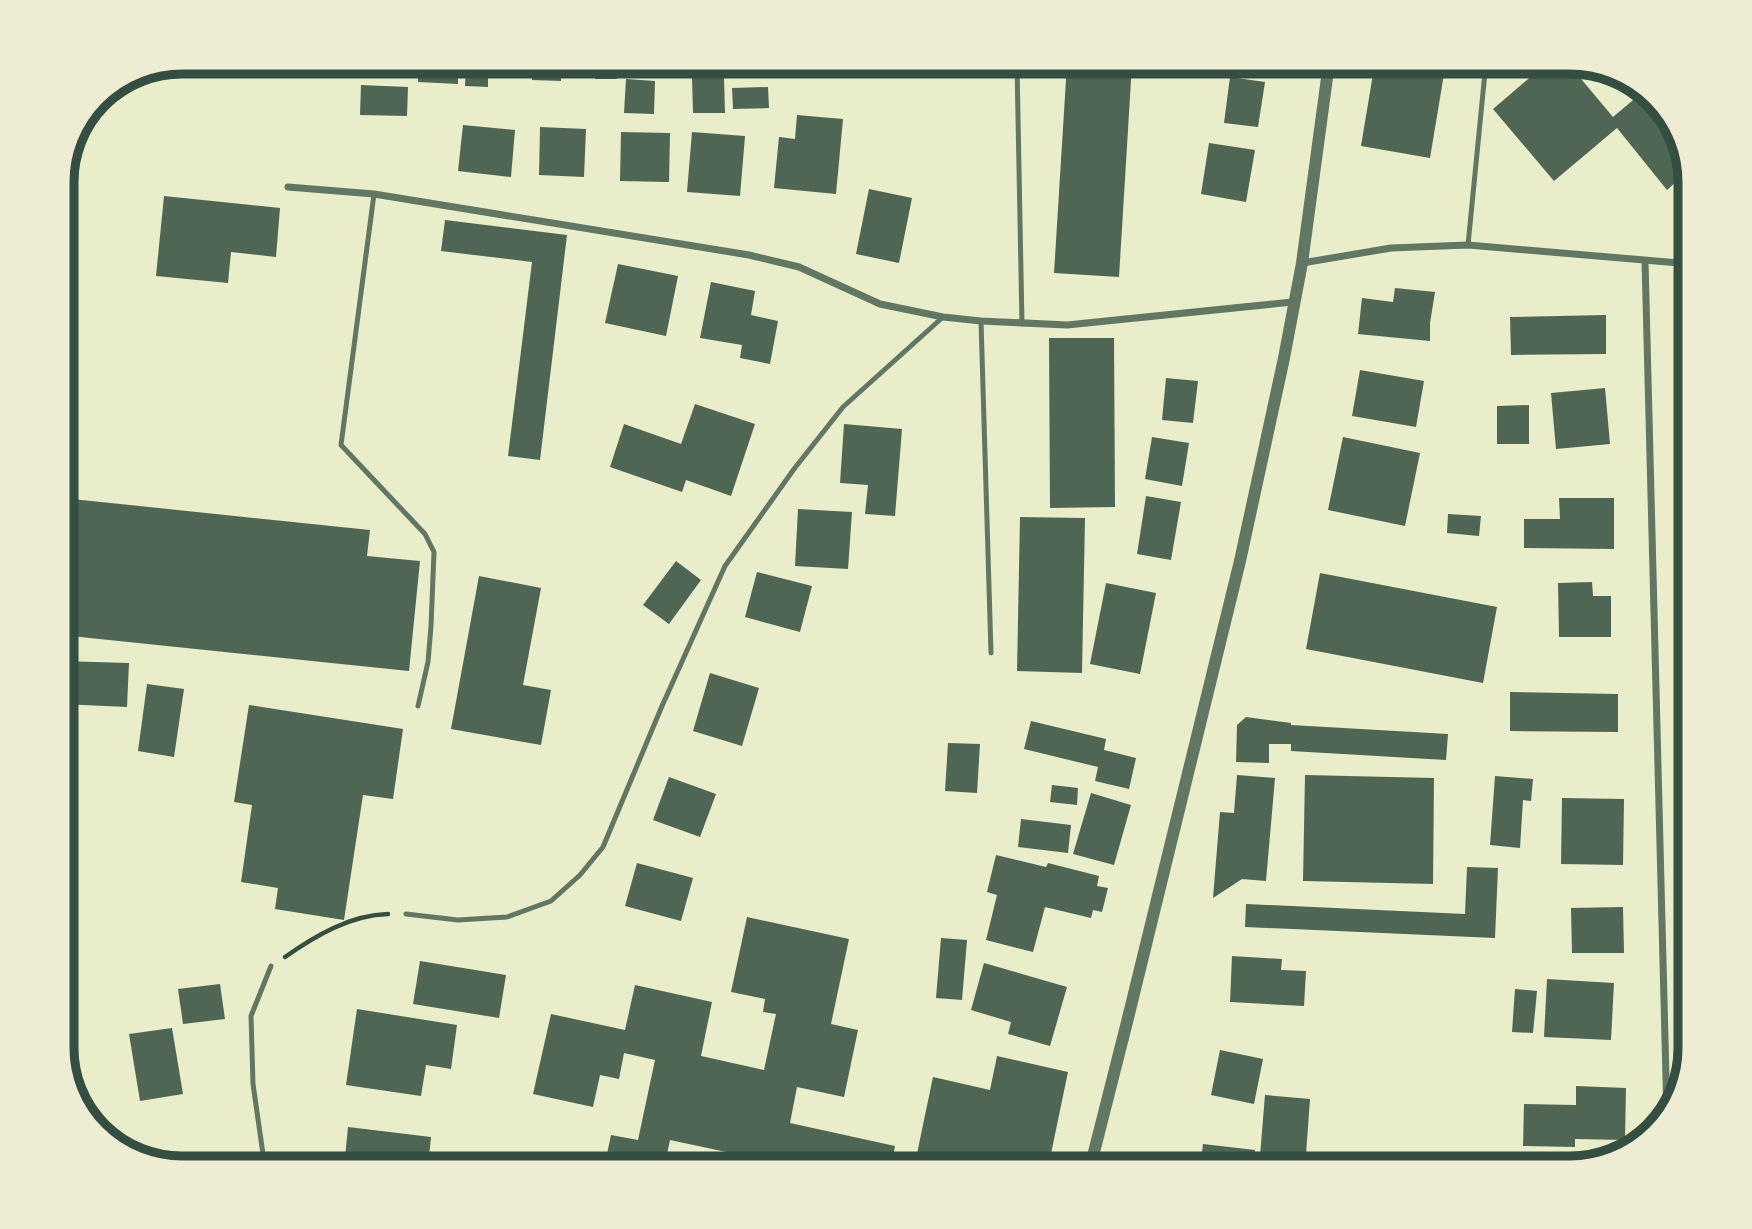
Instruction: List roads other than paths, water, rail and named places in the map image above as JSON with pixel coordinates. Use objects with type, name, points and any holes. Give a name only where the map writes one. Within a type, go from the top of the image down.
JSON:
[{"type":"street","points":[[1093,1156],[1240,561],[1284,358],[1302,264],[1328,74]]},
{"type":"street","points":[[288,187],[374,194],[749,255],[799,267],[880,304],[943,317],[1067,325],[1293,302]]},
{"type":"street","points":[[1302,264],[1391,247],[1468,245],[1678,263]]},
{"type":"street","points":[[1645,261],[1666,1096]]},
{"type":"lane","points":[[1017,74],[1022,324]]},
{"type":"lane","points":[[1468,245],[1485,74]]},
{"type":"lane","points":[[374,194],[341,445],[425,534],[434,552],[428,662],[418,706]]},
{"type":"lane","points":[[407,914],[458,920],[507,917],[551,901],[580,875],[603,847],[725,565],[794,469],[843,407],[943,317]]},
{"type":"lane","points":[[981,321],[991,653]]},
{"type":"lane","points":[[263,1156],[253,1084],[251,1016],[271,966]]}]
